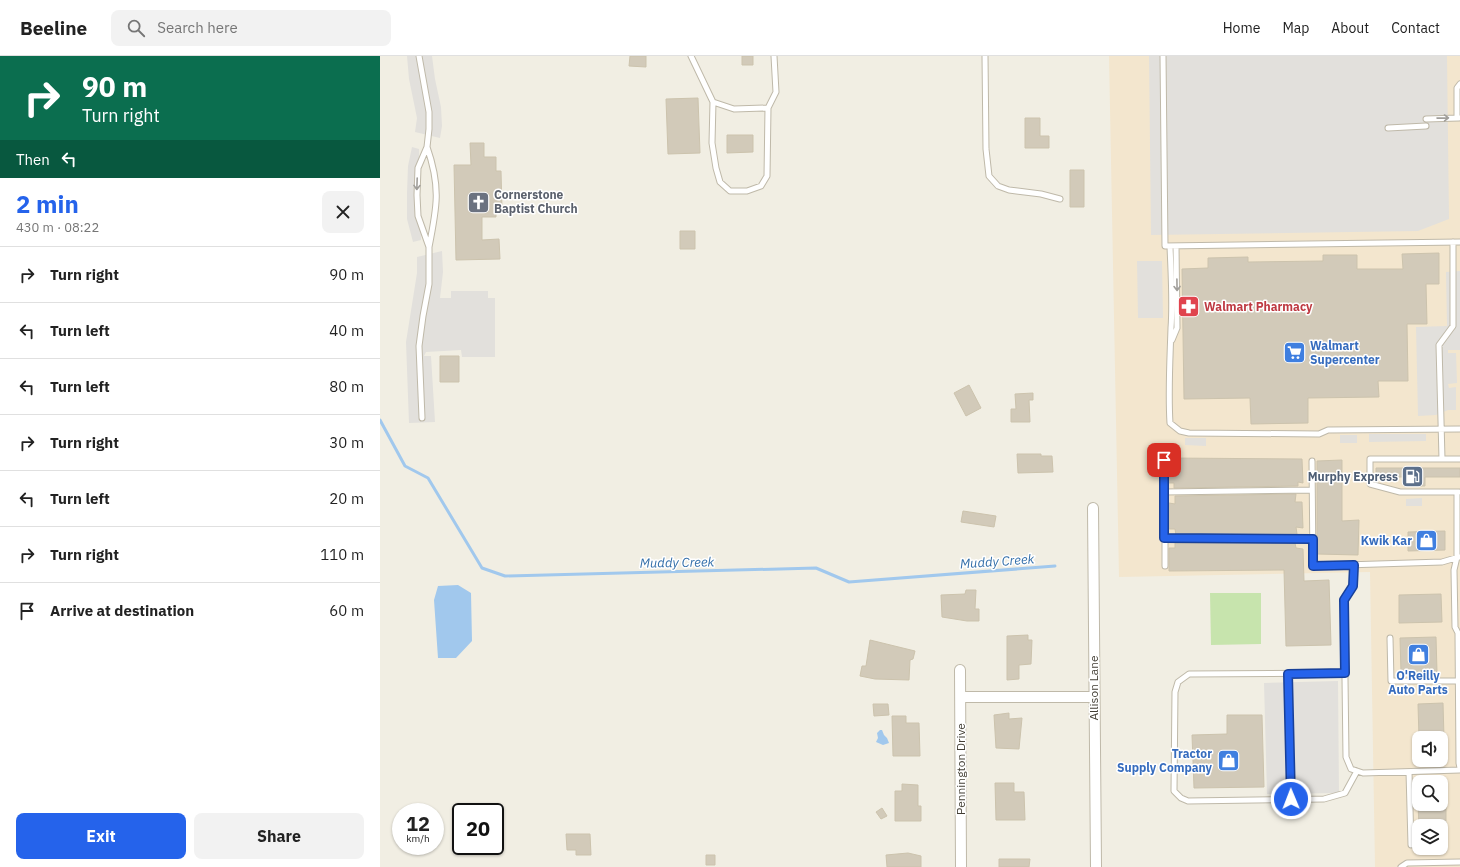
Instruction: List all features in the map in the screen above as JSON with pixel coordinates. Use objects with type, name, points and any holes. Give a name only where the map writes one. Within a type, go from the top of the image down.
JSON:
[{"type":"street","name":"Allison Lane","points":[[1093,508],[1096,867]]},
{"type":"street","name":"Pennington Drive","points":[[960,670],[962,867]]},
{"type":"street","points":[[960,697],[1094,697]]},
{"type":"lane","points":[[419,56],[429,112],[427,147],[418,168],[417,195],[418,216],[428,247]]},
{"type":"lane","points":[[691,56],[713,102],[712,143],[720,182],[730,190],[747,191],[761,186],[767,176],[768,108],[776,92],[774,56]]},
{"type":"lane","points":[[985,56],[986,149],[989,176],[998,186],[1008,190],[1041,194],[1060,199]]},
{"type":"lane","points":[[1163,56],[1165,246],[1460,242]]},
{"type":"lane","points":[[1426,119],[1459,118],[1457,88],[1460,84]]},
{"type":"lane","points":[[713,102],[734,109],[768,108]]},
{"type":"lane","points":[[1388,128],[1426,126]]},
{"type":"lane","points":[[422,418],[419,346],[429,284],[428,247],[435,215],[437,195],[434,167],[427,147]]},
{"type":"lane","points":[[1442,459],[1440,345],[1453,326],[1453,242]]},
{"type":"lane","points":[[1173,246],[1177,328],[1170,346],[1169,409],[1170,423],[1180,431],[1189,433],[1319,434],[1328,430],[1460,429]]},
{"type":"lane","points":[[1354,565],[1353,586],[1344,600],[1346,757],[1351,769],[1363,773],[1460,769],[1458,633],[1455,627],[1454,570],[1459,557],[1459,492],[1400,492],[1370,484],[1370,459],[1460,459]]},
{"type":"lane","points":[[1164,460],[1165,566]]},
{"type":"lane","points":[[1312,461],[1313,566],[1442,562],[1459,557]]},
{"type":"lane","points":[[1164,492],[1312,490]]},
{"type":"lane","points":[[1164,538],[1313,539]]},
{"type":"lane","points":[[1390,638],[1391,682],[1458,681]]},
{"type":"lane","points":[[1345,673],[1188,674],[1178,682],[1175,692],[1174,791],[1181,798],[1188,801],[1324,799],[1345,793],[1357,771]]},
{"type":"lane","points":[[1288,674],[1291,799]]},
{"type":"lane","points":[[1409,772],[1411,845]]},
{"type":"lane","points":[[1401,867],[1408,863],[1460,862]]},
{"type":"shaded area","points":[[407,56],[432,56],[441,107],[442,126],[440,138],[415,132],[417,118],[409,79]]},
{"type":"shaded area","points":[[1109,56],[1460,56],[1460,867],[1375,867],[1370,572],[1119,577]]},
{"type":"shaded area","points":[[1149,56],[1447,56],[1449,219],[1418,231],[1151,235]]},
{"type":"shaded area","points":[[412,147],[419,149],[421,240],[413,242],[407,219],[408,166]]},
{"type":"shaded area","points":[[442,251],[443,272],[440,298],[451,298],[451,291],[488,291],[488,298],[495,298],[495,357],[462,357],[461,350],[426,352],[424,356],[431,356],[435,422],[409,423],[406,342],[417,273],[417,257]]},
{"type":"shaded area","points":[[1137,261],[1162,261],[1163,318],[1138,318]]},
{"type":"shaded area","points":[[1460,271],[1460,350],[1448,350],[1448,353],[1456,353],[1457,383],[1448,384],[1449,388],[1456,387],[1456,410],[1448,410],[1436,415],[1418,416],[1416,327],[1447,326],[1446,272]]},
{"type":"shaded area","points":[[1369,434],[1426,434],[1426,441],[1369,442]]},
{"type":"shaded area","points":[[1340,435],[1357,435],[1357,443],[1340,443]]},
{"type":"shaded area","points":[[1185,438],[1206,438],[1206,446],[1185,445]]},
{"type":"shaded area","points":[[1422,498],[1422,506],[1406,506],[1406,499]]},
{"type":"shaded area","points":[[1338,681],[1339,793],[1267,794],[1264,683]]},
{"type":"green space","points":[[1210,593],[1261,593],[1261,644],[1211,645]]},
{"type":"water","points":[[458,585],[471,593],[472,641],[456,658],[438,658],[434,600],[438,586]]},
{"type":"water","points":[[882,730],[889,743],[883,745],[876,742],[878,738],[877,733]]},
{"type":"building","points":[[630,56],[646,56],[646,67],[629,66]]},
{"type":"building","points":[[742,56],[753,56],[753,65],[742,65]]},
{"type":"building","points":[[698,98],[700,153],[668,154],[666,99]]},
{"type":"building","points":[[1025,118],[1040,118],[1040,136],[1049,136],[1049,148],[1025,148]]},
{"type":"building","points":[[727,135],[753,135],[753,152],[727,153]]},
{"type":"building","name":"Cornerstone Baptist Church","points":[[470,143],[484,143],[484,157],[496,157],[496,171],[501,171],[502,210],[496,210],[496,217],[482,217],[482,240],[499,239],[500,259],[456,260],[454,165],[471,165]]},
{"type":"building","points":[[1070,170],[1084,170],[1084,207],[1070,207]]},
{"type":"building","points":[[680,231],[695,231],[695,249],[680,249]]},
{"type":"building","name":"Walmart Supercenter","points":[[1439,253],[1439,284],[1426,284],[1427,324],[1407,324],[1408,381],[1378,381],[1379,397],[1308,398],[1308,423],[1251,424],[1250,398],[1184,399],[1182,269],[1208,268],[1208,258],[1248,257],[1248,262],[1323,261],[1323,255],[1357,255],[1357,269],[1403,269],[1402,254]]},
{"type":"building","points":[[440,356],[459,356],[459,382],[440,382]]},
{"type":"building","points":[[969,385],[981,408],[966,416],[954,393]]},
{"type":"building","points":[[1033,393],[1033,400],[1029,400],[1030,422],[1011,422],[1011,409],[1016,409],[1015,394]]},
{"type":"building","points":[[1017,454],[1041,454],[1041,456],[1052,456],[1053,472],[1018,473]]},
{"type":"building","points":[[1169,458],[1302,459],[1303,483],[1298,482],[1298,486],[1174,488],[1174,483],[1168,483]]},
{"type":"building","points":[[1342,460],[1342,521],[1359,520],[1358,555],[1317,554],[1317,461]]},
{"type":"building","name":"Murphy Express","points":[[1376,468],[1460,468],[1460,477],[1425,477],[1425,486],[1411,486],[1411,477],[1376,477]]},
{"type":"building","points":[[1296,494],[1295,502],[1302,502],[1303,528],[1296,527],[1297,534],[1295,535],[1176,535],[1175,529],[1169,529],[1169,503],[1175,504],[1175,496]]},
{"type":"building","points":[[963,511],[996,516],[994,527],[961,522]]},
{"type":"building","name":"Kwik Kar","points":[[1445,531],[1445,550],[1408,551],[1408,532]]},
{"type":"building","points":[[1175,543],[1295,543],[1296,548],[1303,549],[1304,581],[1329,580],[1331,645],[1286,646],[1284,570],[1169,571],[1169,548],[1175,548]]},
{"type":"building","points":[[966,590],[976,590],[975,609],[979,609],[979,621],[967,621],[942,617],[941,595],[965,594]]},
{"type":"building","points":[[1441,594],[1442,622],[1399,623],[1399,595]]},
{"type":"building","points":[[1028,635],[1028,640],[1032,640],[1031,664],[1019,665],[1019,679],[1007,680],[1007,636]]},
{"type":"building","name":"O'Reilly Auto Parts","points":[[1436,637],[1437,672],[1401,673],[1400,638]]},
{"type":"building","points":[[870,640],[915,651],[913,659],[910,660],[909,680],[875,679],[860,676],[862,666],[866,666]]},
{"type":"building","points":[[1443,703],[1444,731],[1419,731],[1418,704]]},
{"type":"building","points":[[873,704],[888,704],[889,715],[874,716]]},
{"type":"building","points":[[1009,713],[1009,719],[1022,718],[1019,749],[996,748],[994,715]]},
{"type":"building","name":"Tractor Supply Company","points":[[1227,715],[1262,715],[1264,787],[1194,788],[1192,735],[1227,734]]},
{"type":"building","points":[[892,716],[906,716],[906,723],[919,723],[920,756],[893,756]]},
{"type":"building","points":[[995,783],[1014,783],[1014,792],[1024,792],[1025,820],[996,820]]},
{"type":"building","points":[[902,784],[918,785],[918,806],[921,806],[921,821],[895,821],[895,791],[902,791]]},
{"type":"building","points":[[882,808],[887,816],[881,819],[876,812]]},
{"type":"building","points":[[1418,811],[1446,811],[1446,819],[1419,819]]},
{"type":"building","points":[[566,834],[590,834],[591,855],[576,855],[576,850],[567,850]]},
{"type":"building","points":[[908,853],[921,856],[921,867],[887,867],[886,855]]},
{"type":"building","points":[[706,855],[715,855],[715,865],[706,865]]},
{"type":"building","points":[[999,859],[1030,859],[1029,867],[999,867]]},
{"type":"waterway","name":"Muddy Creek","points":[[380,420],[405,466],[428,478],[482,568],[505,576],[816,568],[849,582],[1055,566]]},
{"type":"place","name":"Cornerstone Baptist Church","points":[[478,202]]},
{"type":"place","name":"Walmart Pharmacy","points":[[1189,307]]},
{"type":"place","name":"Walmart Supercenter","points":[[1295,353]]},
{"type":"place","name":"Murphy Express","points":[[1413,477]]},
{"type":"place","name":"Kwik Kar","points":[[1427,541]]},
{"type":"place","name":"O'Reilly Auto Parts","points":[[1418,655]]},
{"type":"place","name":"Tractor Supply Company","points":[[1228,761]]},
{"type":"route","points":[[1164,460],[1164,538],[1313,539],[1313,566],[1354,565],[1353,586],[1344,600],[1345,673],[1288,674],[1291,799]]}]
